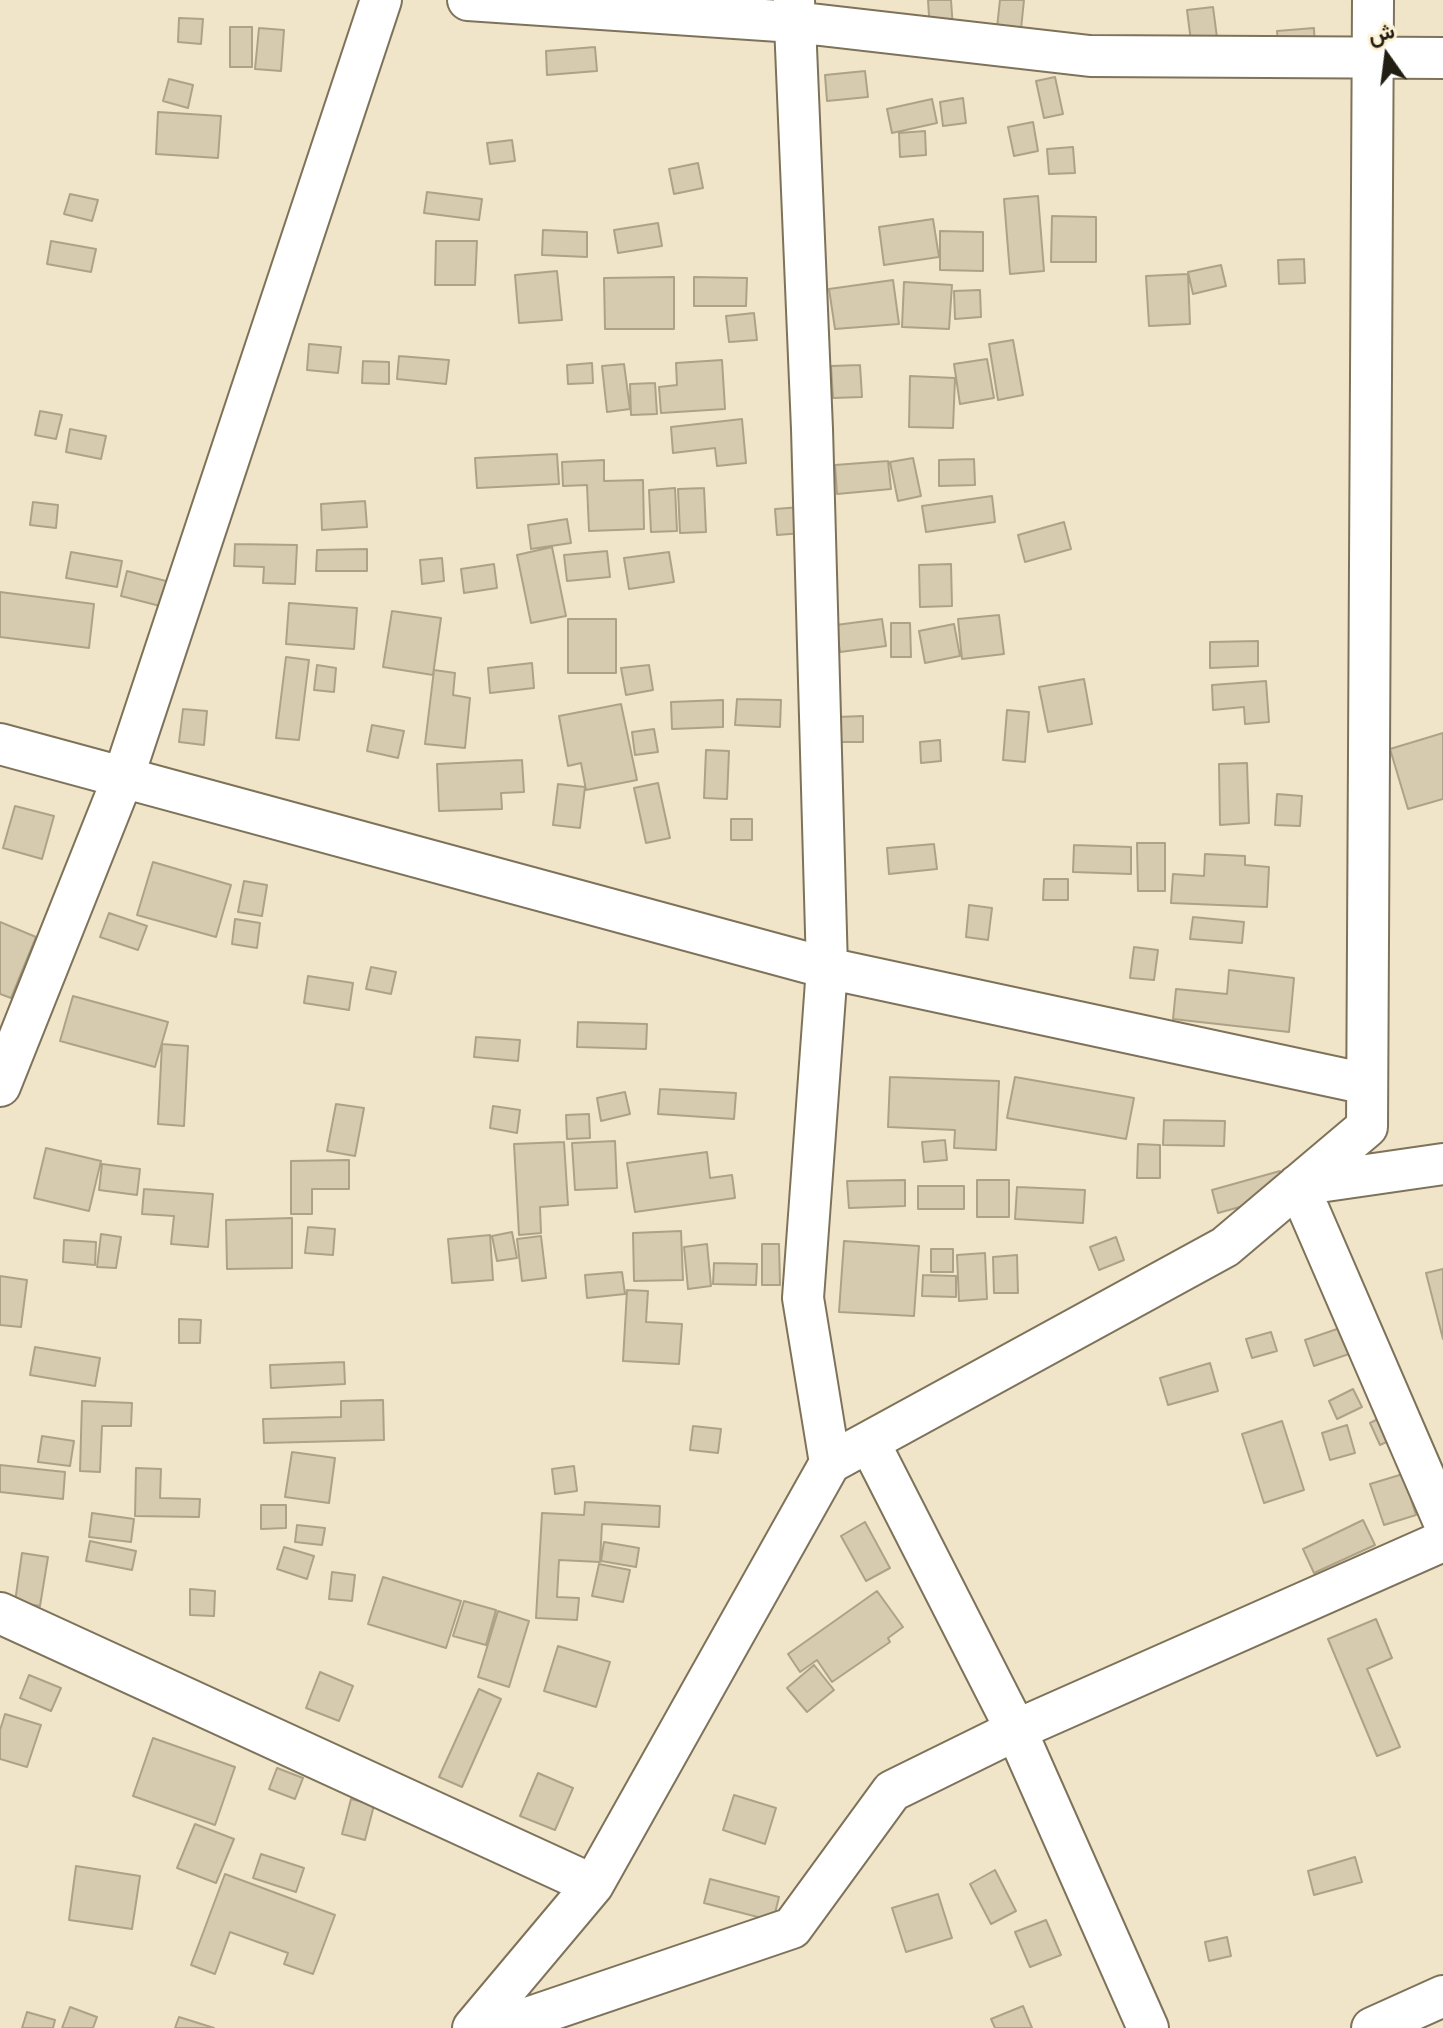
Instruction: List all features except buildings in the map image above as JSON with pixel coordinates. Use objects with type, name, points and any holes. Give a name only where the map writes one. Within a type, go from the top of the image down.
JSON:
[{"type":"street","points":[[0,1086],[124,775],[381,0]]},
{"type":"street","points":[[468,0],[794,11],[1090,56],[1443,58]]},
{"type":"street","points":[[473,2028],[593,1885],[830,1463],[1225,1247],[1367,1127],[1373,0]]},
{"type":"street","points":[[794,11],[812,429],[827,968],[803,1298],[830,1463]]},
{"type":"street","points":[[0,744],[124,775],[827,968],[1367,1084]]},
{"type":"street","points":[[1298,1185],[1443,1164]]},
{"type":"street","points":[[1298,1185],[1443,1520]]},
{"type":"street","points":[[869,1442],[1016,1730],[1148,2028]]},
{"type":"street","points":[[498,2028],[541,2021],[792,1928],[892,1791],[1016,1730],[1443,1541]]},
{"type":"street","points":[[0,1613],[593,1885]]},
{"type":"street","points":[[516,1978],[541,2021]]},
{"type":"street","points":[[1372,2028],[1443,1996]]}]
